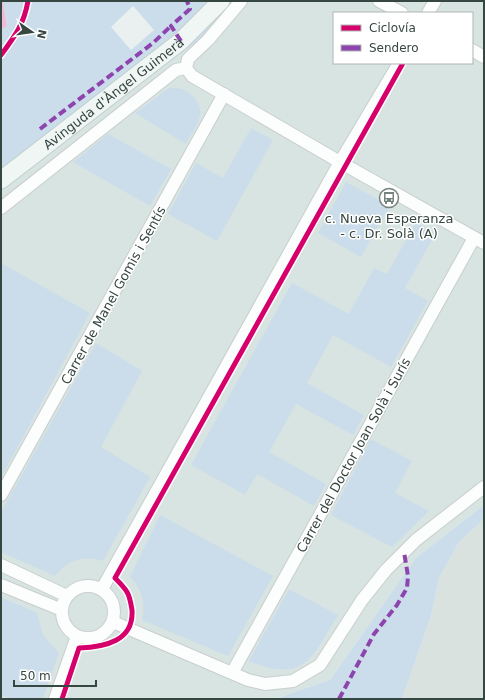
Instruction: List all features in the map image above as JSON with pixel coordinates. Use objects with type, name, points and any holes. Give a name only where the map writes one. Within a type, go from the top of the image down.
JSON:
[{"type":"street","name":"Avinguda d'Àngel Guimerà","points":[[1,180],[181,41],[221,1]]},
{"type":"street","points":[[241,1],[208,40],[188,59],[186,68],[192,76],[479,241]]},
{"type":"street","points":[[379,1],[400,12]]},
{"type":"street","points":[[429,12],[435,1]]},
{"type":"street","points":[[473,51],[484,57]]},
{"type":"street","points":[[102,589],[340,162],[398,64]]},
{"type":"street","points":[[1,208],[176,70],[186,68]]},
{"type":"street","name":"Carrer de Manel Gomis i Sentís","points":[[1,495],[224,94]]},
{"type":"street","name":"Carrer del Doctor Joan Solà i Surís","points":[[232,673],[479,241]]},
{"type":"street","points":[[113,622],[248,680],[265,684],[293,681],[320,665],[362,600],[386,570],[416,540],[484,487]]},
{"type":"street","points":[[1,565],[67,596]]},
{"type":"street","points":[[1,585],[62,610]]},
{"type":"street","points":[[83,586],[95,586],[102,589],[109,595],[114,604],[115,613],[113,622],[106,631],[98,637],[87,638],[77,636],[66,625],[62,610],[67,596],[76,588],[83,586]]},
{"type":"street","points":[[54,699],[77,636]]},
{"type":"shaded area","points":[[1,1],[3,1],[7,26],[1,29]]},
{"type":"shaded area","points":[[3,1],[232,1],[200,39],[1,190],[1,29],[7,25]],"holes":[[[133,6],[154,30],[131,50],[111,27]]]},
{"type":"shaded area","points":[[232,1],[484,1],[484,505],[416,558],[330,680],[283,696],[282,699],[1,699],[1,190],[200,39]]},
{"type":"shaded area","points":[[169,88],[186,91],[193,96],[200,108],[199,119],[186,144],[135,113]]},
{"type":"shaded area","points":[[251,128],[273,140],[217,241],[168,214],[196,163],[223,178]]},
{"type":"shaded area","points":[[108,134],[171,169],[150,206],[73,162]]},
{"type":"shaded area","points":[[346,182],[390,206],[361,257],[318,233]]},
{"type":"shaded area","points":[[416,222],[436,233],[405,288],[428,301],[391,367],[333,335],[307,383],[364,415],[353,435],[296,404],[269,452],[326,484],[314,506],[257,474],[245,495],[191,465],[292,283],[349,314],[374,268],[387,274]]},
{"type":"shaded area","points":[[1,263],[90,313],[1,478]]},
{"type":"shaded area","points":[[96,343],[142,371],[101,447],[150,477],[103,561],[96,559],[77,560],[65,566],[55,576],[1,552],[1,512]]},
{"type":"shaded area","points":[[371,439],[412,461],[395,493],[429,511],[392,547],[331,515]]},
{"type":"shaded area","points":[[484,505],[484,519],[459,542],[439,578],[431,616],[402,699],[282,699],[283,696],[330,680],[416,558]]},
{"type":"shaded area","points":[[160,515],[273,576],[228,656],[142,620],[144,608],[142,597],[138,586],[130,577]]},
{"type":"shaded area","points":[[484,519],[484,699],[402,699],[431,616],[439,578],[459,542]]},
{"type":"shaded area","points":[[289,589],[338,615],[321,644],[313,655],[304,663],[294,668],[282,670],[249,661]]},
{"type":"shaded area","points":[[1,597],[37,613],[43,635],[59,653],[43,699],[11,699],[1,695]]},
{"type":"marked path","points":[[181,41],[171,26],[190,9],[187,1]]},
{"type":"marked path","points":[[40,129],[153,43],[171,26]]},
{"type":"marked path","points":[[339,699],[374,634],[397,605],[407,588],[408,576],[404,552]]},
{"type":"cycle path","points":[[1,55],[18,30],[28,1]]},
{"type":"cycle path","points":[[62,699],[79,648],[108,644],[123,635],[128,629],[132,610],[130,601],[126,590],[115,578],[402,64]]},
{"type":"place","name":"c. Nueva Esperanza - c. Dr. Solà (A)","points":[[389,198]]}]
